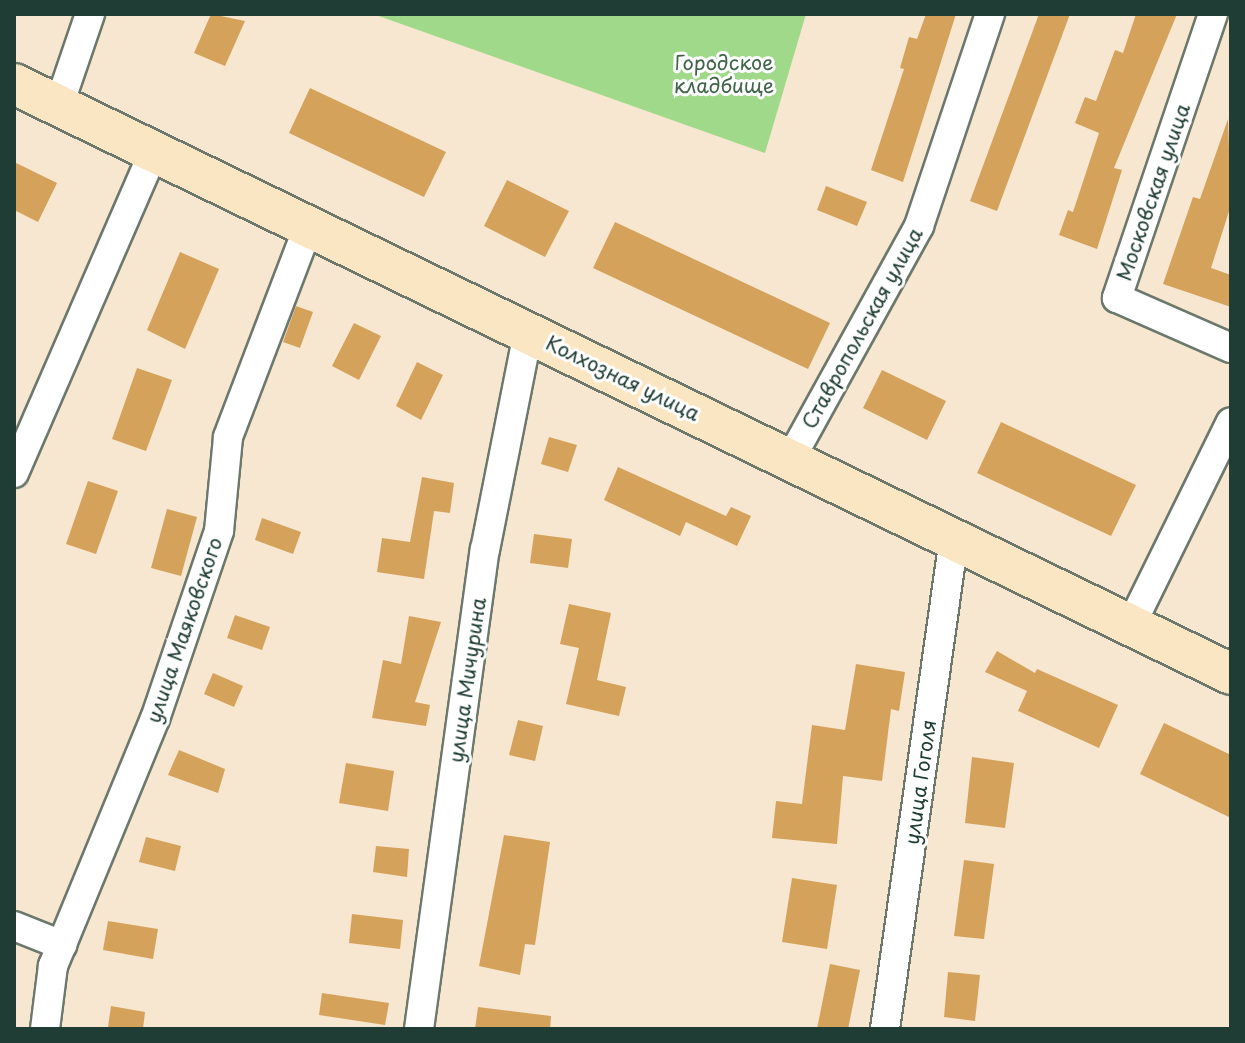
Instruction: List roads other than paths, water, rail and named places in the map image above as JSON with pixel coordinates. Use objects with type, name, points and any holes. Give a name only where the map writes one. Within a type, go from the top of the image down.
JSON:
[{"type":"main road","name":"Колхозная улица","points":[[14,84],[152,155],[954,535],[1231,674]]},
{"type":"street","points":[[59,105],[90,14]]},
{"type":"street","name":"Ставропольская улица","points":[[791,458],[919,226],[990,14]]},
{"type":"street","name":"Московская улица","points":[[1213,14],[1117,298],[1231,348]]},
{"type":"street","points":[[14,473],[152,155]]},
{"type":"street","name":"улица Маяковского","points":[[45,1029],[53,966],[160,704],[219,531],[228,437],[308,227]]},
{"type":"street","name":"улица Мичурина","points":[[419,1029],[485,550],[528,332]]},
{"type":"street","points":[[1131,625],[1231,422]]},
{"type":"street","name":"улица Гоголя","points":[[885,1029],[954,535]]},
{"type":"street","points":[[14,926],[62,945]]},
{"type":"park label","name":"Городское кладбище","points":[[724,74]]}]
